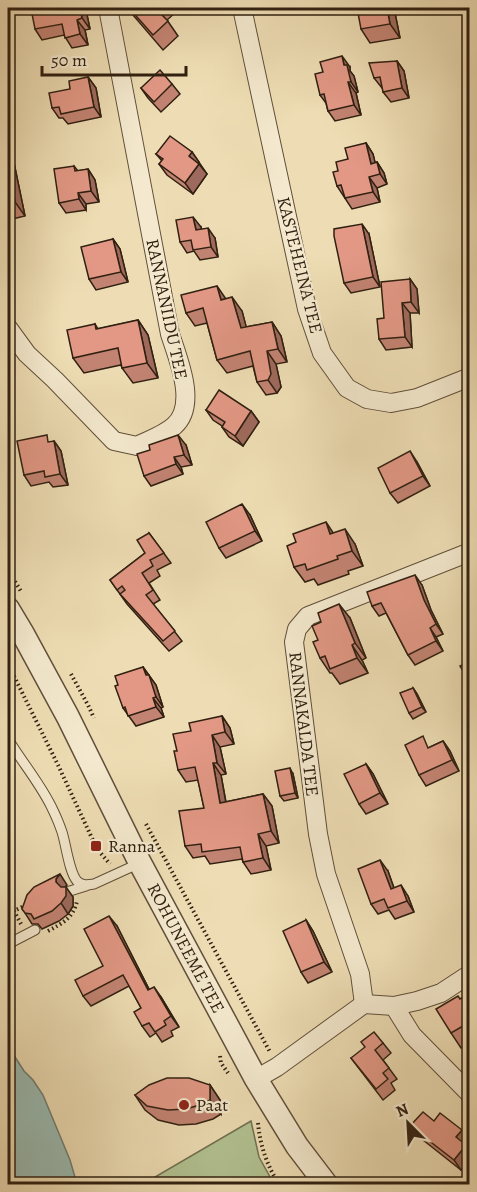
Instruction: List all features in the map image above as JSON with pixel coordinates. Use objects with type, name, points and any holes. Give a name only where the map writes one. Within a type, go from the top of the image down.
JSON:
[{"type":"street","name":"RANNANIIDU TEE","points":[[8,328],[27,354],[114,441],[137,446],[174,426],[183,413],[184,380],[170,334],[108,8]]},
{"type":"street","name":"KASTEHEINA TEE","points":[[242,8],[307,309],[322,353],[347,388],[367,399],[391,403],[417,398],[470,377]]},
{"type":"street","name":"RANNAKALDA TEE","points":[[364,1004],[360,974],[326,874],[318,834],[294,642],[297,629],[308,616],[470,552]]},
{"type":"street","name":"ROHUNEEME TEE","points":[[17,605],[24,634],[140,863],[256,1078],[297,1146],[326,1185]]},
{"type":"street","points":[[256,1078],[277,1067],[364,1004],[394,1006],[417,1001],[441,993],[470,974]]},
{"type":"street","points":[[394,1006],[412,1035],[470,1094]]},
{"type":"lane","points":[[8,739],[40,785],[62,832],[73,875],[78,882],[86,886]]},
{"type":"lane","points":[[72,891],[140,863]]},
{"type":"lane","points":[[8,944],[31,932]]},
{"type":"path","points":[[8,570],[17,605]]},
{"type":"path","points":[[67,668],[96,724]]},
{"type":"path","points":[[145,822],[277,1067]]},
{"type":"path","points":[[32,901],[14,911],[35,938],[63,923],[73,914],[77,901],[72,891]]},
{"type":"path","points":[[257,1120],[260,1139],[270,1169],[279,1185]]},
{"type":"green space","points":[[251,1121],[259,1157],[274,1184],[143,1184]]},
{"type":"water","points":[[8,1046],[43,1095],[70,1160],[77,1184],[8,1184]]},
{"type":"building","points":[[80,8],[82,18],[77,20],[80,34],[65,38],[62,24],[35,29],[31,9]]},
{"type":"building","points":[[129,8],[155,8],[168,21],[153,35]]},
{"type":"building","points":[[357,8],[387,8],[390,24],[361,29]]},
{"type":"building","points":[[342,56],[344,65],[347,65],[351,82],[348,82],[354,105],[328,111],[324,94],[320,95],[315,74],[323,72],[320,62]]},
{"type":"building","points":[[397,61],[402,88],[383,92],[380,77],[374,78],[369,63]]},
{"type":"building","points":[[160,70],[172,84],[154,102],[141,88]]},
{"type":"building","points":[[88,77],[94,107],[61,114],[59,107],[52,108],[49,93],[70,89],[69,81]]},
{"type":"building","points":[[170,136],[192,152],[189,156],[199,164],[185,183],[159,164],[163,159],[156,154]]},
{"type":"building","points":[[366,143],[371,164],[377,162],[380,174],[369,177],[373,192],[345,198],[341,185],[337,186],[333,172],[338,171],[336,162],[348,159],[345,148]]},
{"type":"building","points":[[8,165],[15,202],[8,203]]},
{"type":"building","points":[[74,166],[75,171],[88,169],[91,191],[78,193],[79,199],[59,203],[54,169]]},
{"type":"building","points":[[193,217],[196,230],[208,228],[211,247],[193,250],[191,240],[180,242],[176,220]]},
{"type":"building","points":[[362,224],[373,277],[344,283],[334,229]]},
{"type":"building","points":[[113,239],[121,272],[89,279],[81,247]]},
{"type":"building","points":[[410,279],[411,302],[402,303],[405,337],[379,339],[377,319],[384,318],[381,282]]},
{"type":"building","points":[[217,286],[221,300],[232,297],[241,328],[272,322],[278,349],[267,351],[271,374],[268,380],[257,382],[250,351],[217,360],[203,308],[186,313],[181,295]]},
{"type":"building","points":[[470,288],[470,302],[465,290]]},
{"type":"building","points":[[138,320],[147,363],[122,368],[118,348],[73,358],[67,330],[95,324],[96,329]]},
{"type":"building","points":[[219,390],[251,411],[235,436],[222,427],[225,422],[206,410]]},
{"type":"building","points":[[470,429],[470,449],[469,449],[465,430]]},
{"type":"building","points":[[47,435],[48,442],[54,441],[60,474],[45,477],[44,471],[24,475],[17,441]]},
{"type":"building","points":[[178,435],[184,455],[174,457],[176,464],[144,476],[137,454],[150,450],[149,445]]},
{"type":"building","points":[[410,451],[423,476],[390,493],[378,468]]},
{"type":"building","points":[[242,504],[255,531],[219,548],[206,522]]},
{"type":"building","points":[[326,522],[330,534],[345,529],[352,551],[337,556],[338,559],[307,570],[305,564],[294,567],[287,546],[296,542],[293,534]]},
{"type":"building","points":[[149,533],[164,553],[150,560],[153,566],[142,573],[153,590],[146,595],[175,631],[163,641],[120,594],[125,590],[122,586],[117,590],[110,580],[145,553],[137,540]]},
{"type":"building","points":[[415,575],[436,624],[430,628],[436,641],[408,655],[381,603],[372,606],[367,592]]},
{"type":"building","points":[[339,604],[355,643],[352,645],[357,658],[330,669],[325,656],[320,658],[313,642],[318,640],[312,626],[321,622],[318,613]]},
{"type":"building","points":[[470,661],[470,682],[460,666]]},
{"type":"building","points":[[143,667],[146,675],[149,675],[156,697],[153,698],[156,707],[128,716],[115,686],[118,685],[115,676]]},
{"type":"building","points":[[413,688],[422,707],[409,713],[400,693]]},
{"type":"building","points":[[222,716],[225,732],[212,735],[217,763],[213,763],[220,803],[263,794],[271,831],[258,834],[263,858],[243,862],[240,847],[202,852],[201,844],[185,846],[179,811],[204,808],[195,767],[178,770],[173,734],[191,731],[189,723]]},
{"type":"building","points":[[423,736],[428,748],[443,741],[452,760],[419,775],[405,745]]},
{"type":"building","points":[[366,764],[380,793],[359,804],[344,774]]},
{"type":"building","points":[[290,768],[295,793],[280,796],[275,771]]},
{"type":"building","points":[[380,860],[391,889],[401,885],[407,901],[388,908],[384,899],[371,904],[358,869]]},
{"type":"building","points":[[60,874],[56,882],[61,887],[66,887],[66,896],[61,903],[52,911],[34,919],[31,914],[25,913],[22,909],[27,895],[34,887]]},
{"type":"building","points":[[109,916],[148,990],[154,987],[171,1016],[164,1021],[166,1025],[155,1032],[149,1023],[142,1026],[134,1012],[141,1008],[123,975],[83,996],[75,980],[103,966],[84,929]]},
{"type":"building","points":[[306,920],[324,962],[301,972],[283,931]]},
{"type":"building","points":[[470,993],[470,1022],[451,1033],[436,1009],[458,996],[460,999]]},
{"type":"building","points":[[374,1032],[383,1043],[375,1050],[389,1068],[383,1073],[388,1079],[376,1089],[351,1058],[365,1047],[361,1042]]},
{"type":"building","points":[[167,1078],[189,1078],[210,1085],[210,1100],[186,1109],[168,1110],[147,1106],[135,1095],[149,1085]]},
{"type":"building","points":[[423,1112],[434,1121],[440,1113],[462,1130],[456,1137],[466,1145],[454,1160],[410,1126]]},
{"type":"place","name":"Ranna","points":[[96,846]]},
{"type":"place","name":"Paat","points":[[184,1105]]}]
